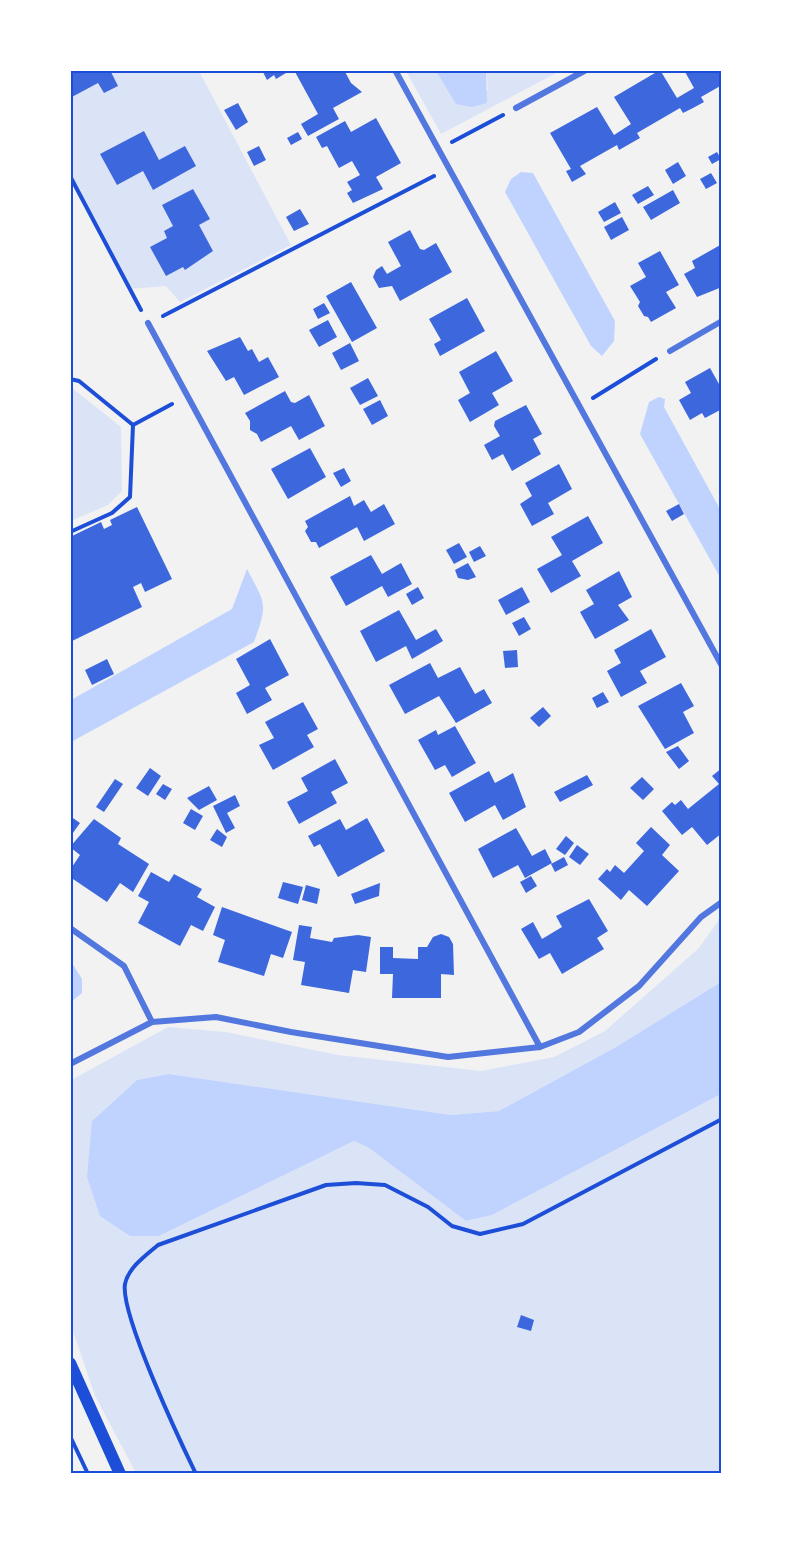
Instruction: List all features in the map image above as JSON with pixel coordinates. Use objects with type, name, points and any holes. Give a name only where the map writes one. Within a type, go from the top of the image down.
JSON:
[{"type":"main road","points":[[70,1363],[120,1473]]},
{"type":"street","points":[[394,70],[722,666]]},
{"type":"street","points":[[516,108],[586,70]]},
{"type":"street","points":[[669,351],[722,321]]},
{"type":"street","points":[[148,323],[540,1047]]},
{"type":"street","points":[[70,1064],[152,1022],[216,1017],[291,1032],[448,1057],[540,1047],[579,1032],[639,986],[701,917],[722,902]]},
{"type":"street","points":[[70,928],[124,966],[152,1022]]},
{"type":"path","points":[[438,150],[516,108]]},
{"type":"path","points":[[70,176],[148,323],[448,169]]},
{"type":"path","points":[[579,406],[669,351]]},
{"type":"path","points":[[70,379],[79,381],[133,425]]},
{"type":"path","points":[[133,425],[186,396]]},
{"type":"path","points":[[70,532],[112,513],[130,497],[133,425]]},
{"type":"path","points":[[196,1473],[133,1326],[125,1284],[137,1263],[158,1245],[326,1185],[357,1183],[385,1185],[428,1207],[452,1226],[480,1234],[523,1224],[722,1119]]},
{"type":"path","points":[[70,1436],[88,1473]]},
{"type":"shaded area","points":[[70,71],[199,71],[291,245],[180,302],[166,286],[130,289],[71,180]]},
{"type":"shaded area","points":[[406,71],[436,71],[456,103],[488,90],[486,71],[560,71],[441,134]]},
{"type":"shaded area","points":[[71,387],[121,427],[122,491],[108,505],[71,521]]},
{"type":"shaded area","points":[[721,917],[721,982],[616,1047],[499,1111],[451,1115],[169,1074],[137,1080],[92,1121],[159,1236],[354,1141],[369,1148],[466,1221],[492,1215],[721,1094],[721,1473],[136,1473],[95,1396],[71,1325],[70,1085],[73,1079],[168,1027],[226,1032],[338,1055],[481,1071],[554,1057],[605,1031],[699,948]]},
{"type":"water","points":[[436,71],[486,71],[487,103],[472,107],[456,104]]},
{"type":"water","points":[[521,172],[533,173],[615,321],[614,341],[602,356],[591,346],[505,192],[511,179]]},
{"type":"water","points":[[659,397],[665,399],[664,407],[721,511],[721,579],[640,434],[649,402]]},
{"type":"water","points":[[247,569],[263,604],[254,642],[71,742],[71,700],[232,609]]},
{"type":"water","points":[[70,960],[82,979],[82,993],[71,1002]]},
{"type":"water","points":[[721,982],[721,1094],[492,1215],[466,1221],[369,1148],[354,1141],[159,1236],[130,1236],[100,1216],[87,1177],[92,1121],[137,1080],[169,1074],[451,1115],[499,1111],[616,1047]]},
{"type":"building","points":[[70,70],[110,70],[118,86],[104,93],[98,83],[70,98]]},
{"type":"building","points":[[262,70],[291,70],[276,79],[274,75],[267,80]]},
{"type":"building","points":[[294,70],[344,70],[351,83],[362,92],[333,108],[339,119],[308,136],[301,124],[318,114]]},
{"type":"building","points":[[660,70],[677,98],[694,88],[684,70],[722,70],[722,85],[701,97],[704,102],[683,113],[680,108],[637,133],[640,138],[619,150],[617,145],[580,166],[586,174],[572,182],[566,171],[571,169],[550,133],[597,107],[614,135],[631,124],[614,97]]},
{"type":"building","points":[[238,103],[248,122],[236,130],[224,110]]},
{"type":"building","points":[[376,118],[401,163],[376,177],[383,189],[353,203],[347,193],[352,190],[347,182],[360,175],[352,161],[339,168],[327,146],[322,148],[316,137],[345,121],[351,132]]},
{"type":"building","points":[[144,131],[159,160],[185,146],[196,166],[153,190],[143,171],[117,185],[100,154]]},
{"type":"building","points":[[298,132],[302,139],[291,145],[287,138]]},
{"type":"building","points":[[259,146],[266,160],[254,166],[247,152]]},
{"type":"building","points":[[717,152],[721,159],[712,164],[708,157]]},
{"type":"building","points":[[678,162],[686,176],[673,184],[665,170]]},
{"type":"building","points":[[711,173],[717,183],[706,189],[700,179]]},
{"type":"building","points":[[648,186],[654,195],[638,204],[632,195]]},
{"type":"building","points":[[193,189],[210,219],[199,225],[213,251],[185,270],[183,267],[166,276],[150,247],[167,238],[164,231],[173,226],[162,205]]},
{"type":"building","points":[[673,190],[680,203],[651,220],[643,207]]},
{"type":"building","points":[[615,202],[621,213],[604,222],[598,212]]},
{"type":"building","points":[[300,209],[309,224],[294,231],[286,217]]},
{"type":"building","points":[[622,217],[629,230],[611,240],[604,227]]},
{"type":"building","points":[[410,230],[420,249],[424,250],[436,243],[452,272],[400,301],[392,286],[379,288],[373,277],[376,270],[382,266],[387,274],[401,266],[388,242]]},
{"type":"building","points":[[722,244],[722,287],[697,297],[684,274],[695,268],[692,261]]},
{"type":"building","points":[[660,251],[679,285],[666,292],[676,308],[651,322],[638,306],[640,302],[630,286],[646,277],[638,263]]},
{"type":"building","points":[[351,282],[377,328],[352,342],[326,296]]},
{"type":"building","points":[[467,298],[485,331],[440,356],[434,344],[441,340],[429,319]]},
{"type":"building","points":[[324,303],[330,313],[318,319],[313,309]]},
{"type":"building","points":[[328,320],[337,337],[319,347],[309,330]]},
{"type":"building","points":[[240,337],[248,351],[252,349],[259,362],[268,357],[279,377],[244,395],[234,377],[226,381],[207,351]]},
{"type":"building","points":[[350,343],[359,361],[341,370],[332,353]]},
{"type":"building","points":[[496,351],[513,381],[492,393],[499,405],[470,422],[458,400],[470,393],[459,372]]},
{"type":"building","points":[[710,368],[719,384],[722,383],[722,409],[705,418],[702,413],[690,420],[679,400],[691,393],[685,382]]},
{"type":"building","points":[[368,378],[378,396],[360,405],[350,388]]},
{"type":"building","points":[[285,391],[291,402],[295,403],[309,395],[325,426],[299,440],[291,426],[261,442],[257,434],[250,430],[250,421],[245,413]]},
{"type":"building","points":[[380,400],[388,416],[372,425],[363,409]]},
{"type":"building","points":[[526,405],[542,434],[533,439],[541,454],[512,471],[503,454],[492,460],[484,445],[500,436],[494,426],[495,421]]},
{"type":"building","points":[[310,448],[326,477],[288,499],[271,469]]},
{"type":"building","points":[[559,464],[572,489],[548,503],[554,514],[532,526],[520,504],[532,496],[525,483]]},
{"type":"building","points":[[344,468],[351,481],[341,487],[333,473]]},
{"type":"building","points":[[350,496],[354,506],[364,500],[371,512],[384,504],[395,524],[364,541],[357,527],[319,548],[316,542],[311,542],[305,531],[308,527],[305,521]]},
{"type":"building","points":[[679,504],[684,514],[672,521],[666,511]]},
{"type":"building","points":[[137,507],[172,579],[145,592],[141,583],[133,587],[142,607],[70,642],[70,537],[101,522],[104,529],[112,525],[110,520]]},
{"type":"building","points":[[588,516],[603,543],[572,561],[581,576],[551,593],[537,569],[562,555],[551,537]]},
{"type":"building","points":[[459,543],[467,557],[454,564],[446,550]]},
{"type":"building","points":[[480,546],[486,556],[474,562],[469,552]]},
{"type":"building","points":[[371,555],[382,574],[401,563],[412,584],[388,597],[382,586],[346,606],[330,577]]},
{"type":"building","points":[[468,563],[476,577],[468,580],[458,578],[455,570]]},
{"type":"building","points":[[619,571],[632,597],[618,605],[629,620],[595,639],[580,612],[594,604],[586,590]]},
{"type":"building","points":[[418,587],[424,598],[412,605],[406,594]]},
{"type":"building","points":[[522,587],[530,602],[506,615],[498,600]]},
{"type":"building","points":[[399,610],[416,640],[436,629],[443,641],[412,659],[406,646],[376,662],[360,631]]},
{"type":"building","points":[[524,617],[531,629],[519,636],[512,623]]},
{"type":"building","points":[[651,629],[666,657],[640,671],[647,683],[621,697],[607,671],[621,663],[614,650]]},
{"type":"building","points":[[270,639],[289,675],[265,688],[272,700],[247,714],[236,693],[250,685],[236,659]]},
{"type":"building","points":[[517,650],[518,667],[505,668],[503,651]]},
{"type":"building","points":[[107,659],[114,674],[92,685],[85,670]]},
{"type":"building","points":[[430,663],[438,678],[460,667],[475,694],[484,689],[492,703],[456,723],[439,696],[405,714],[389,685]]},
{"type":"building","points":[[681,683],[694,706],[683,712],[694,733],[665,749],[638,706]]},
{"type":"building","points":[[603,692],[609,702],[597,708],[592,698]]},
{"type":"building","points":[[303,702],[318,729],[307,735],[314,747],[273,770],[259,745],[274,738],[265,722]]},
{"type":"building","points":[[543,707],[551,716],[539,727],[530,718]]},
{"type":"building","points":[[455,726],[476,763],[452,777],[445,765],[435,770],[418,740],[436,730],[438,735]]},
{"type":"building","points":[[678,746],[689,761],[679,769],[666,752]]},
{"type":"building","points":[[335,759],[348,783],[331,792],[337,803],[299,824],[287,802],[308,791],[301,778]]},
{"type":"building","points":[[150,768],[161,776],[148,796],[136,788]]},
{"type":"building","points":[[722,768],[722,833],[707,845],[692,827],[682,835],[662,811],[672,802],[675,805],[681,800],[688,809],[719,784],[712,776]]},
{"type":"building","points":[[489,771],[495,783],[513,773],[526,807],[503,820],[495,805],[465,822],[449,793]]},
{"type":"building","points":[[587,775],[593,785],[560,802],[554,792]]},
{"type":"building","points":[[642,777],[654,789],[643,800],[630,788]]},
{"type":"building","points":[[115,779],[123,784],[104,812],[96,807]]},
{"type":"building","points":[[163,784],[172,789],[165,800],[156,794]]},
{"type":"building","points":[[209,786],[217,800],[199,810],[187,798]]},
{"type":"building","points":[[235,795],[240,806],[227,813],[235,828],[226,833],[213,806]]},
{"type":"building","points":[[191,809],[203,816],[195,830],[183,823]]},
{"type":"building","points":[[70,816],[80,823],[70,837]]},
{"type":"building","points":[[367,818],[385,851],[338,877],[320,844],[314,847],[308,836],[340,819],[346,830]]},
{"type":"building","points":[[94,819],[121,838],[118,844],[149,864],[133,892],[120,883],[107,902],[70,877],[70,870],[80,855],[70,847]]},
{"type":"building","points":[[651,827],[670,845],[662,855],[679,871],[647,906],[629,890],[621,900],[598,879],[607,869],[610,872],[615,865],[624,873],[644,851],[636,843]]},
{"type":"building","points":[[516,828],[532,856],[545,849],[552,863],[525,878],[518,865],[493,878],[478,849]]},
{"type":"building","points":[[217,829],[227,837],[222,847],[210,840]]},
{"type":"building","points":[[566,836],[574,843],[565,855],[556,849]]},
{"type":"building","points":[[577,845],[589,854],[580,865],[569,857]]},
{"type":"building","points":[[564,857],[568,865],[555,872],[551,864]]},
{"type":"building","points":[[151,872],[169,882],[174,874],[202,889],[197,897],[215,907],[203,931],[191,925],[180,946],[138,923],[149,902],[138,896]]},
{"type":"building","points":[[531,876],[537,886],[526,893],[520,882]]},
{"type":"building","points":[[283,882],[303,887],[298,904],[278,898]]},
{"type":"building","points":[[380,883],[379,896],[355,904],[351,894]]},
{"type":"building","points":[[306,885],[320,889],[317,904],[302,900]]},
{"type":"building","points":[[589,899],[608,931],[597,938],[604,949],[562,974],[550,953],[539,959],[521,929],[533,922],[542,939],[562,927],[556,916]]},
{"type":"building","points":[[222,907],[292,932],[283,958],[271,954],[264,976],[218,962],[225,940],[213,935]]},
{"type":"building","points":[[299,925],[312,927],[310,938],[332,942],[334,938],[358,935],[371,937],[366,972],[353,970],[349,993],[301,985],[305,962],[293,960]]},
{"type":"building","points":[[441,934],[449,937],[453,944],[454,975],[441,974],[441,998],[392,998],[393,974],[380,974],[380,947],[393,947],[393,958],[418,959],[418,947],[427,947],[433,937]]},
{"type":"building","points":[[521,1315],[534,1320],[531,1331],[517,1327]]}]
